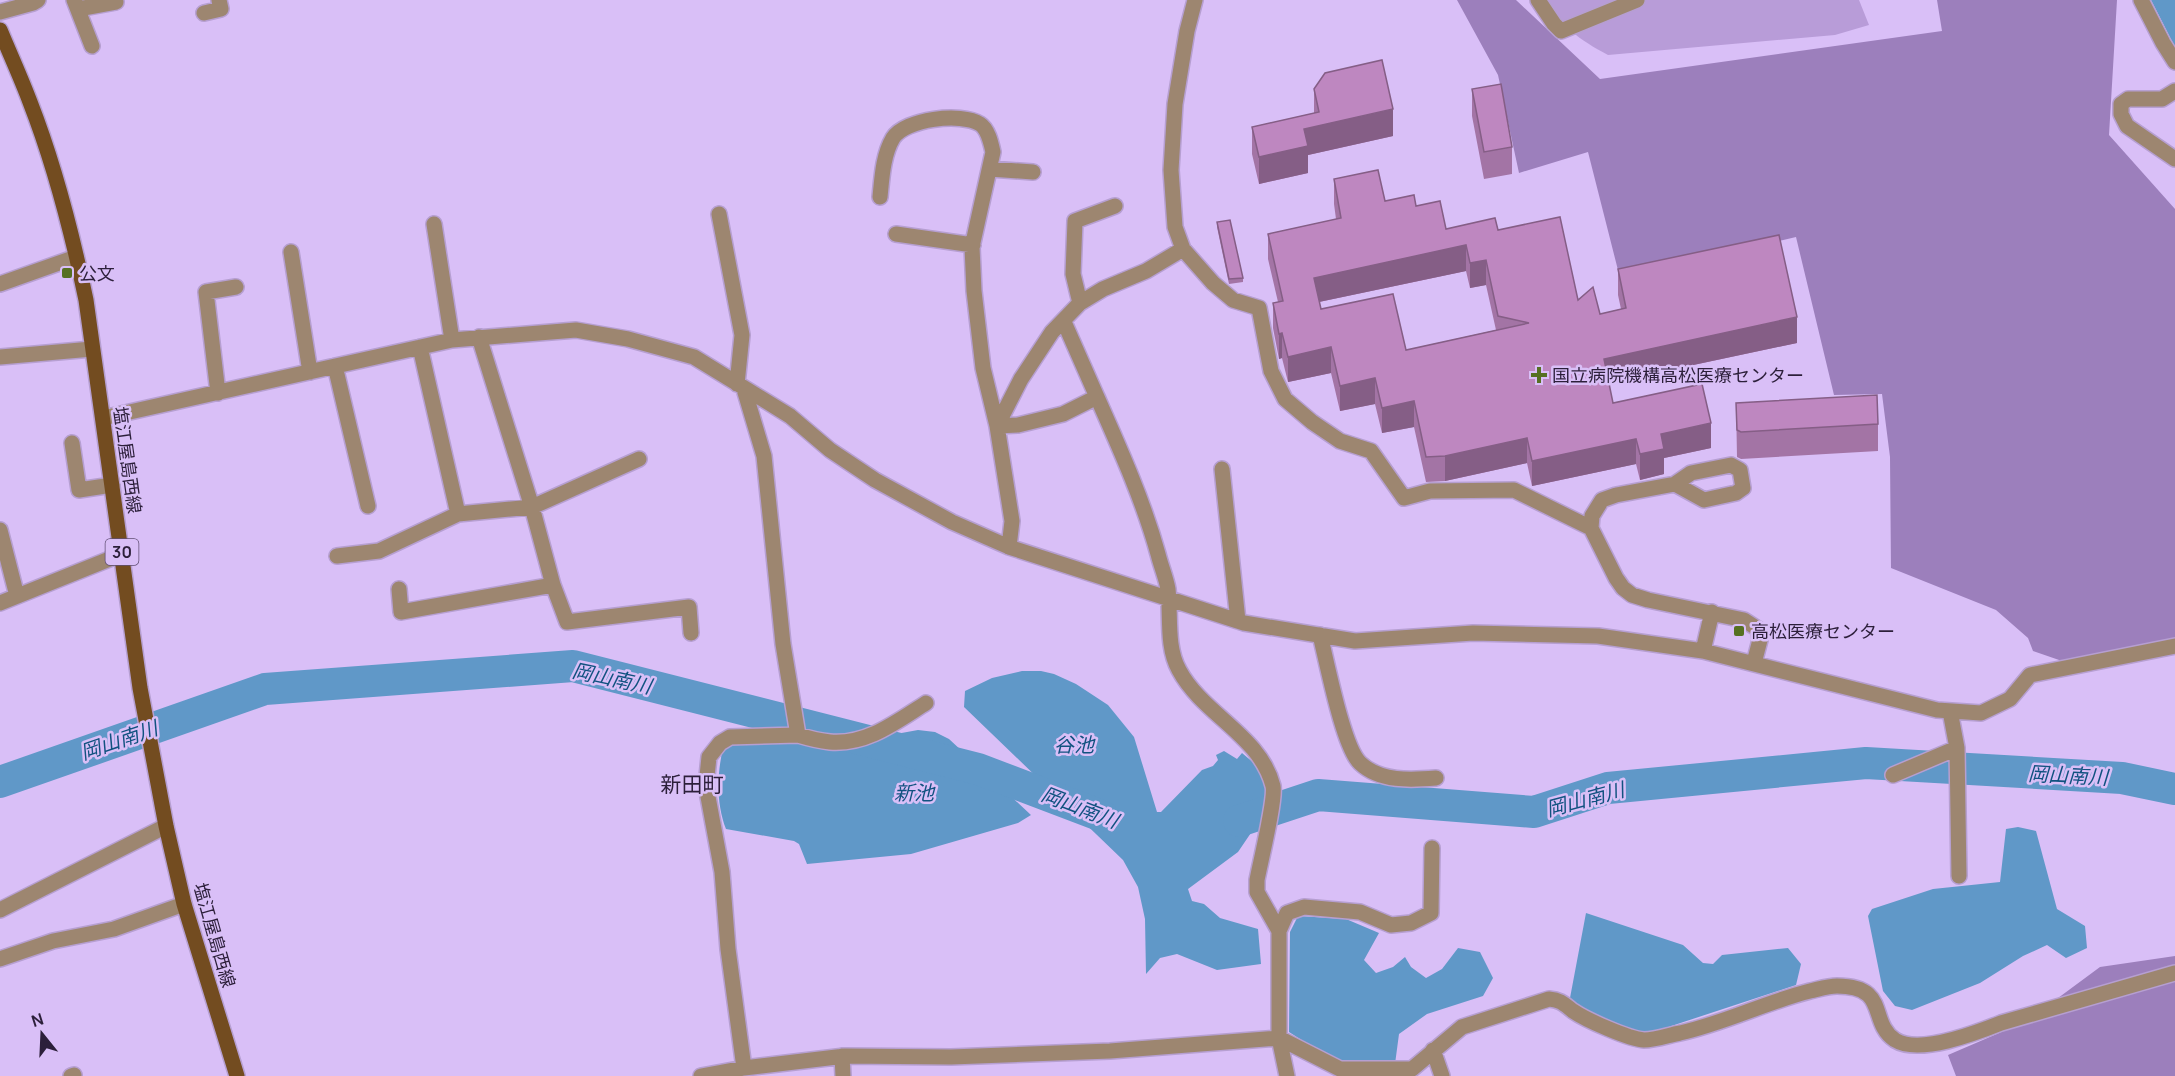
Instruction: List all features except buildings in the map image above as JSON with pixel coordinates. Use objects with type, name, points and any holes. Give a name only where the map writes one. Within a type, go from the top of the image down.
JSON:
[{"type":"main road","name":"塩江屋島西線","points":[[0,30],[30,102],[62,199],[86,300],[140,688],[166,826],[184,904],[237,1076]]},
{"type":"street","points":[[0,12],[38,0]]},
{"type":"street","points":[[204,13],[221,9],[219,0]]},
{"type":"street","points":[[1195,0],[1187,31],[1175,104],[1171,170],[1175,227],[1183,249],[1213,283],[1233,300],[1259,308],[1271,371],[1285,399],[1312,422],[1340,441],[1371,451],[1404,498],[1430,491],[1514,490],[1591,528]]},
{"type":"street","points":[[1538,0],[1561,31],[1637,0]]},
{"type":"street","points":[[2141,0],[2175,62]]},
{"type":"street","points":[[92,46],[76,4],[116,2]]},
{"type":"street","points":[[2175,91],[2162,99],[2128,99],[2121,104],[2121,114],[2127,126],[2175,159]]},
{"type":"street","points":[[880,196],[884,165],[893,138],[902,128],[947,117],[968,118],[982,125],[991,140],[993,152],[973,245],[974,291],[983,368],[997,426],[1012,522],[1010,547]]},
{"type":"street","points":[[990,169],[1033,172]]},
{"type":"street","points":[[1080,303],[1073,274],[1075,221],[1115,206]]},
{"type":"street","points":[[719,214],[742,335],[740,386],[764,456],[783,644],[798,735]]},
{"type":"street","points":[[434,224],[452,340]]},
{"type":"street","points":[[896,234],[973,245]]},
{"type":"street","points":[[997,426],[1022,379],[1053,332],[1080,303],[1103,289],[1146,271],[1183,249]]},
{"type":"street","points":[[291,252],[310,372]]},
{"type":"street","points":[[0,284],[76,257]]},
{"type":"street","points":[[218,393],[206,292],[236,287]]},
{"type":"street","points":[[1064,322],[1136,485],[1152,530],[1168,590],[1172,645],[1178,669],[1192,690],[1247,742],[1267,769],[1274,789],[1257,880],[1257,892],[1279,931]]},
{"type":"street","points":[[103,418],[452,340],[576,330],[628,339],[694,357],[790,416],[830,450],[875,480],[952,522],[1010,547],[1238,621],[1355,641],[1473,633],[1598,636],[1703,651],[1937,710],[1981,713],[2010,699],[2030,675],[2175,646]]},
{"type":"street","points":[[479,337],[532,507],[553,585],[567,622],[688,607],[691,633]]},
{"type":"street","points":[[420,347],[459,514]]},
{"type":"street","points":[[0,357],[92,349]]},
{"type":"street","points":[[334,366],[368,506]]},
{"type":"street","points":[[997,426],[1018,425],[1063,414],[1097,397]]},
{"type":"street","points":[[72,443],[79,490],[112,485]]},
{"type":"street","points":[[337,556],[379,551],[459,514],[532,507],[639,459]]},
{"type":"street","points":[[1222,469],[1238,621]]},
{"type":"street","points":[[1675,484],[1616,495],[1602,500],[1592,516],[1591,528],[1616,578],[1632,595],[1744,620],[1758,629],[1760,640],[1754,663]]},
{"type":"street","points":[[0,530],[17,596]]},
{"type":"street","points":[[0,603],[122,554]]},
{"type":"street","points":[[399,589],[401,612],[553,585]]},
{"type":"street","points":[[1703,651],[1712,612]]},
{"type":"street","points":[[1320,635],[1346,737],[1359,763],[1375,772],[1401,780],[1436,778]]},
{"type":"street","points":[[744,1068],[728,949],[722,872],[706,786],[709,757],[720,743],[730,737],[798,735],[830,742],[846,742],[879,734],[926,703]]},
{"type":"street","points":[[1950,711],[1957,748],[1959,876]]},
{"type":"street","points":[[1893,775],[1957,748]]},
{"type":"street","points":[[0,910],[166,826]]},
{"type":"street","points":[[1287,1076],[1279,1038],[1279,931],[1287,913],[1304,907],[1360,912],[1391,925],[1411,923],[1431,913],[1432,848]]},
{"type":"street","points":[[0,959],[53,941],[114,929],[184,904]]},
{"type":"street","points":[[701,1076],[744,1068],[842,1056],[951,1057],[1110,1051],[1279,1038],[1340,1069],[1412,1069],[1462,1027],[1550,999],[1560,1000],[1574,1011],[1626,1036],[1644,1040],[1706,1027],[1780,999],[1834,986],[1863,990],[1872,999],[1888,1033],[1896,1041],[1921,1045],[1973,1035],[2001,1023],[2175,973]]},
{"type":"street","points":[[1433,1050],[1442,1076]]},
{"type":"street","points":[[842,1056],[843,1076]]},
{"type":"shaded area","points":[[1457,0],[1516,0],[1600,79],[1942,31],[1937,0],[2117,0],[2109,135],[2175,209],[2175,641],[2062,661],[2033,651],[2028,638],[1996,610],[1891,568],[1890,457],[1882,394],[1834,395],[1796,237],[1620,278],[1588,152],[1519,173],[1498,75]]},
{"type":"shaded area","points":[[1544,0],[1859,0],[1869,25],[1835,35],[1608,55],[1572,32]]},
{"type":"shaded area","points":[[2175,956],[2175,1076],[1956,1076],[1948,1055],[2027,1021],[2100,967]]},
{"type":"water","points":[[2151,0],[2175,0],[2175,47]]},
{"type":"water","name":"谷池","points":[[1022,671],[1054,674],[1076,684],[1108,705],[1134,737],[1157,812],[1161,812],[1202,770],[1213,766],[1218,760],[1216,755],[1224,751],[1237,759],[1242,753],[1261,769],[1268,791],[1259,821],[1238,852],[1188,889],[1192,901],[1204,904],[1220,918],[1258,929],[1261,964],[1217,970],[1177,954],[1160,958],[1146,974],[1145,919],[1138,887],[1123,860],[964,707],[965,691],[992,678]]},
{"type":"water","name":"新池","points":[[918,730],[935,732],[949,739],[1031,815],[1018,823],[911,854],[807,864],[799,844],[794,841],[726,829],[720,809],[719,778],[723,748],[731,743],[798,742],[844,751],[863,748],[896,734]]},
{"type":"water","points":[[2018,827],[2036,831],[2057,909],[2085,926],[2087,948],[2066,958],[2047,945],[2023,956],[1980,983],[1912,1010],[1895,1006],[1883,991],[1868,916],[1872,909],[1933,889],[2000,882],[2006,829]]},
{"type":"water","points":[[1586,913],[1683,945],[1703,963],[1713,964],[1722,955],[1788,948],[1801,964],[1796,985],[1650,1033],[1628,1029],[1587,1011],[1570,998]]},
{"type":"water","points":[[1298,916],[1346,919],[1379,933],[1364,960],[1376,973],[1393,967],[1405,957],[1411,967],[1426,978],[1442,969],[1458,948],[1480,952],[1493,978],[1483,996],[1427,1014],[1399,1034],[1395,1064],[1336,1062],[1289,1032],[1290,932]]},
{"type":"waterway","name":"岡山南川","points":[[0,782],[265,689],[573,666],[978,769],[1102,816]]},
{"type":"waterway","name":"岡山南川","points":[[1239,821],[1318,795],[1534,812],[1608,788],[1866,763],[2122,778],[2175,789]]},
{"type":"place","name":"公文","points":[[67,273]]},
{"type":"place","name":"国立病院機構高松医療センター","points":[[1539,375]]},
{"type":"place","name":"高松医療センター","points":[[1739,631]]},
{"type":"district","name":"新田町","points":[[692,784]]}]
